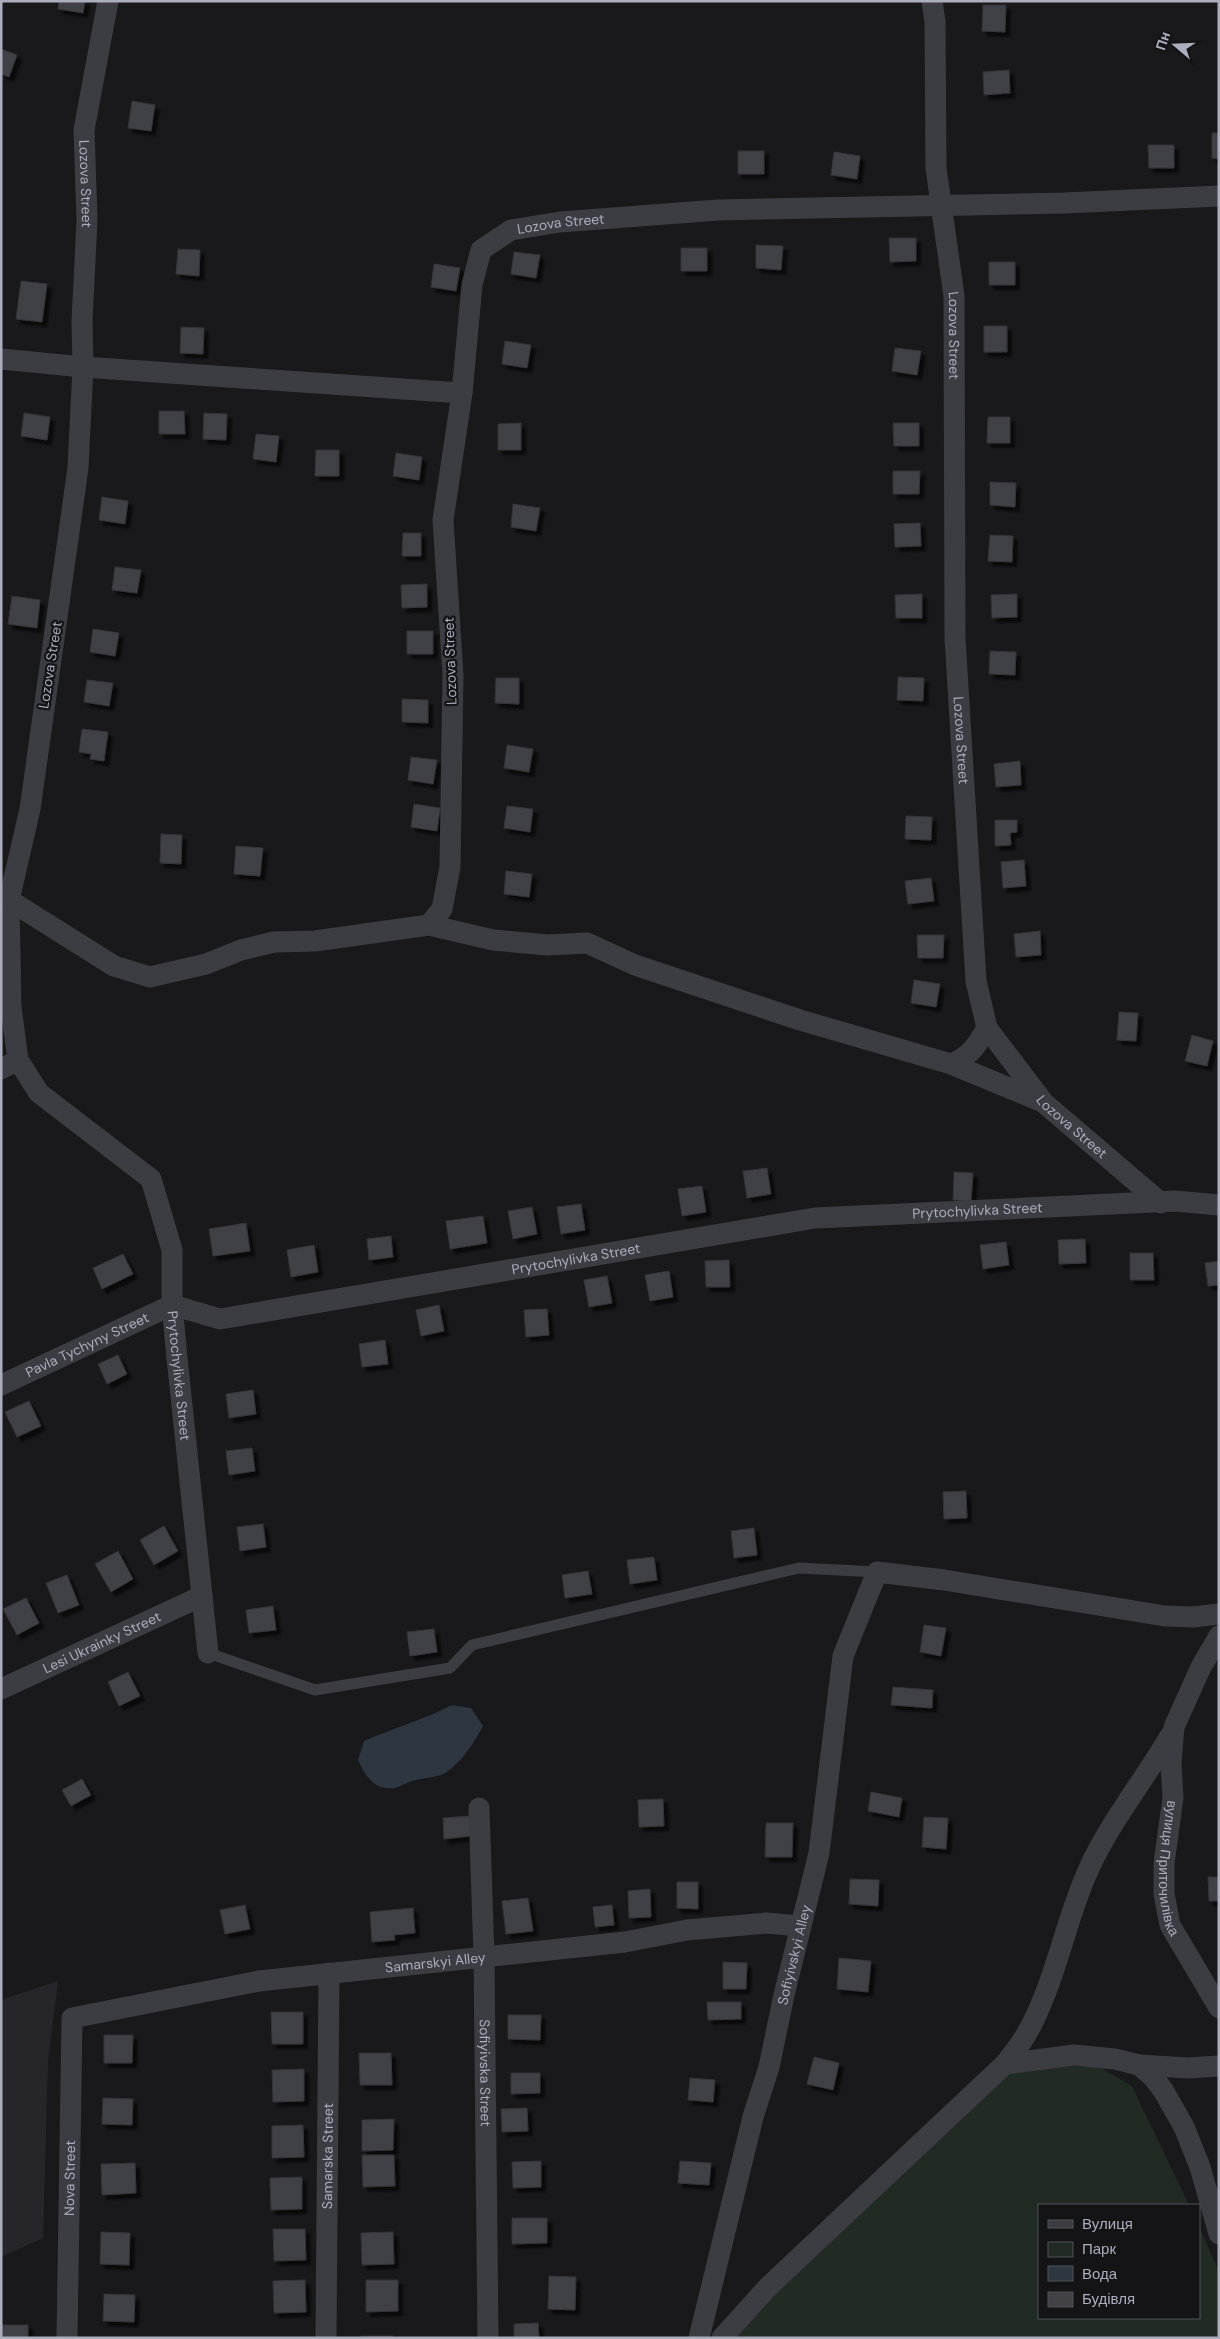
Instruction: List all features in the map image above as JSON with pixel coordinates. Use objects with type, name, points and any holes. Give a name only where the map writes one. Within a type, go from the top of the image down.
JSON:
[{"type":"street","name":"Lozova Street","points":[[10,1064],[11,1007],[5,898],[30,809],[78,468],[83,368],[82,321],[86,220],[84,130],[108,1]]},
{"type":"street","name":"Lozova Street","points":[[932,1],[935,22],[936,168],[954,296],[955,638],[976,981],[988,1028],[1044,1103],[1160,1203]]},
{"type":"street","name":"Lozova Street","points":[[429,925],[442,909],[450,867],[453,675],[443,520],[462,393],[472,285],[481,250],[511,230],[560,222],[718,210],[1064,204],[1219,196]]},
{"type":"street","points":[[1,359],[83,368],[462,393]]},
{"type":"street","points":[[5,898],[114,966],[150,977],[206,964],[241,950],[274,942],[315,941],[429,925],[493,940],[547,945],[587,943],[635,965],[781,1014],[951,1064],[1044,1103]]},
{"type":"street","points":[[951,1064],[964,1060],[976,1048],[988,1028]]},
{"type":"street","points":[[10,1064],[39,1093],[151,1179],[172,1250],[172,1306]]},
{"type":"street","name":"Prytochylivka Street","points":[[208,1654],[172,1306],[220,1318],[814,1218],[1175,1201],[1219,1205]]},
{"type":"street","name":"Pavla Tychyny Street","points":[[1,1385],[172,1306]]},
{"type":"street","points":[[877,1572],[944,1580],[1166,1616],[1193,1617],[1219,1614]]},
{"type":"street","name":"Sofiyivskyi Alley","points":[[699,2338],[746,2143],[769,2067],[800,1926],[819,1853],[839,1670],[848,1640],[877,1572]]},
{"type":"street","name":"Lesi Ukrainky Street","points":[[1,1689],[202,1596]]},
{"type":"street","name":"вулиця Приточилівка","points":[[1219,1636],[1201,1667],[1174,1727],[1171,1763],[1173,1798],[1164,1863],[1166,1913],[1178,1941],[1219,2008]]},
{"type":"street","points":[[722,2338],[768,2287],[1005,2064],[1028,2032],[1059,1953],[1084,1880],[1098,1850],[1151,1769],[1174,1727]]},
{"type":"street","name":"Sofiyivska Street","points":[[479,1808],[484,1956],[488,2338]]},
{"type":"street","name":"Samarskyi Alley","points":[[72,2018],[259,1981],[626,1942],[687,1930],[766,1923],[800,1926]]},
{"type":"street","name":"Samarska Street","points":[[326,2338],[330,1973]]},
{"type":"street","name":"Nova Street","points":[[67,2338],[72,2018]]},
{"type":"street","points":[[1005,2064],[1074,2055],[1114,2059],[1139,2065],[1188,2068],[1219,2066]]},
{"type":"street","points":[[1139,2065],[1164,2090],[1184,2127],[1200,2167],[1219,2234]]},
{"type":"lane","name":"Prytochylivka Street","points":[[208,1654],[315,1690],[450,1668],[472,1645],[799,1568],[877,1572]]},
{"type":"shaded area","points":[[58,1981],[48,2062],[43,2238],[1,2257],[1,2000]]},
{"type":"green space","points":[[1023,2065],[1099,2067],[1132,2086],[1189,2204],[1038,2204],[1038,2319],[1200,2319],[1200,2229],[1219,2271],[1219,2338],[718,2338],[993,2078]]},
{"type":"water","points":[[452,1705],[471,1708],[483,1726],[471,1746],[455,1765],[443,1774],[412,1781],[394,1788],[381,1787],[371,1781],[358,1760],[364,1741]]},
{"type":"building","points":[[59,1],[85,1],[83,13],[58,9]]},
{"type":"building","points":[[983,5],[1006,5],[1005,32],[982,31]]},
{"type":"building","points":[[1,49],[17,55],[9,77],[1,74]]},
{"type":"building","points":[[1009,70],[1010,93],[984,95],[983,72]]},
{"type":"building","points":[[132,101],[155,105],[151,131],[128,128]]},
{"type":"building","points":[[1212,133],[1219,133],[1219,159],[1212,158]]},
{"type":"building","points":[[1148,145],[1174,145],[1174,168],[1149,168]]},
{"type":"building","points":[[738,151],[764,151],[764,174],[738,174]]},
{"type":"building","points":[[834,152],[860,156],[857,179],[831,175]]},
{"type":"building","points":[[889,238],[916,238],[916,261],[890,262]]},
{"type":"building","points":[[756,245],[783,246],[781,270],[756,268]]},
{"type":"building","points":[[681,248],[707,248],[707,271],[681,271]]},
{"type":"building","points":[[178,249],[200,250],[199,276],[176,274]]},
{"type":"building","points":[[514,252],[540,255],[536,278],[511,274]]},
{"type":"building","points":[[989,262],[1015,262],[1015,285],[989,285]]},
{"type":"building","points":[[434,264],[460,268],[456,291],[431,287]]},
{"type":"building","points":[[21,281],[47,284],[42,322],[16,319]]},
{"type":"building","points":[[984,326],[1007,326],[1007,352],[984,352]]},
{"type":"building","points":[[181,327],[204,328],[203,354],[180,353]]},
{"type":"building","points":[[505,341],[531,345],[527,368],[502,364]]},
{"type":"building","points":[[895,348],[921,351],[917,375],[892,371]]},
{"type":"building","points":[[159,411],[184,411],[185,434],[159,434]]},
{"type":"building","points":[[24,413],[50,417],[47,440],[21,436]]},
{"type":"building","points":[[204,413],[227,414],[226,440],[203,439]]},
{"type":"building","points":[[988,417],[1010,417],[1010,443],[987,443]]},
{"type":"building","points":[[521,423],[521,450],[498,450],[498,424]]},
{"type":"building","points":[[893,423],[919,423],[919,446],[894,446]]},
{"type":"building","points":[[256,434],[279,436],[276,462],[253,459]]},
{"type":"building","points":[[316,450],[339,450],[339,476],[315,476]]},
{"type":"building","points":[[396,453],[422,457],[419,480],[393,476]]},
{"type":"building","points":[[893,471],[920,471],[919,494],[893,494]]},
{"type":"building","points":[[990,482],[1016,483],[1015,507],[990,505]]},
{"type":"building","points":[[102,497],[128,501],[125,524],[99,520]]},
{"type":"building","points":[[513,504],[540,508],[536,531],[511,527]]},
{"type":"building","points":[[920,523],[921,546],[895,547],[894,524]]},
{"type":"building","points":[[403,533],[421,533],[421,556],[402,556]]},
{"type":"building","points":[[990,535],[1013,536],[1012,562],[988,561]]},
{"type":"building","points":[[115,567],[141,570],[137,593],[112,590]]},
{"type":"building","points":[[427,584],[427,607],[402,608],[401,585]]},
{"type":"building","points":[[922,594],[922,618],[896,618],[895,595]]},
{"type":"building","points":[[1017,594],[1017,617],[992,618],[991,595]]},
{"type":"building","points":[[12,596],[40,600],[37,628],[8,624]]},
{"type":"building","points":[[93,629],[119,633],[115,656],[90,652]]},
{"type":"building","points":[[407,631],[433,631],[433,654],[407,654]]},
{"type":"building","points":[[990,651],[1016,652],[1015,675],[989,674]]},
{"type":"building","points":[[898,677],[924,678],[923,701],[897,700]]},
{"type":"building","points":[[496,678],[519,678],[519,704],[495,703]]},
{"type":"building","points":[[87,680],[113,683],[109,706],[84,702]]},
{"type":"building","points":[[402,699],[428,700],[428,723],[402,722]]},
{"type":"building","points":[[82,729],[108,732],[104,761],[90,759],[91,754],[79,752]]},
{"type":"building","points":[[507,745],[533,749],[529,772],[504,768]]},
{"type":"building","points":[[411,757],[437,760],[433,784],[408,780]]},
{"type":"building","points":[[1020,761],[1021,785],[996,787],[994,764]]},
{"type":"building","points":[[414,804],[440,808],[437,831],[411,827]]},
{"type":"building","points":[[507,806],[533,809],[530,832],[504,828]]},
{"type":"building","points":[[906,816],[932,817],[931,840],[905,839]]},
{"type":"building","points":[[995,820],[1017,820],[1017,832],[1010,833],[1011,845],[995,846]]},
{"type":"building","points":[[161,834],[182,835],[181,864],[160,863]]},
{"type":"building","points":[[236,846],[263,848],[260,876],[234,874]]},
{"type":"building","points":[[1024,860],[1026,886],[1003,888],[1001,862]]},
{"type":"building","points":[[506,871],[532,874],[529,897],[504,894]]},
{"type":"building","points":[[931,878],[934,901],[908,904],[905,881]]},
{"type":"building","points":[[1040,931],[1041,955],[1016,957],[1014,934]]},
{"type":"building","points":[[917,935],[944,935],[943,958],[918,958]]},
{"type":"building","points":[[914,980],[940,984],[936,1007],[911,1003]]},
{"type":"building","points":[[1119,1012],[1138,1013],[1136,1041],[1117,1040]]},
{"type":"building","points":[[1192,1035],[1213,1041],[1207,1066],[1185,1061]]},
{"type":"building","points":[[767,1168],[771,1194],[747,1198],[743,1171]]},
{"type":"building","points":[[954,1172],[973,1173],[971,1201],[953,1200]]},
{"type":"building","points":[[702,1186],[706,1212],[682,1216],[678,1189]]},
{"type":"building","points":[[581,1204],[585,1230],[561,1234],[557,1207]]},
{"type":"building","points":[[532,1207],[537,1234],[513,1239],[508,1211]]},
{"type":"building","points":[[483,1216],[487,1243],[450,1249],[446,1221]]},
{"type":"building","points":[[246,1223],[250,1251],[213,1256],[209,1229]]},
{"type":"building","points":[[391,1236],[393,1257],[369,1260],[367,1239]]},
{"type":"building","points":[[1085,1239],[1086,1263],[1059,1264],[1058,1240]]},
{"type":"building","points":[[1006,1242],[1009,1265],[983,1269],[980,1245]]},
{"type":"building","points":[[314,1245],[318,1272],[291,1277],[287,1250]]},
{"type":"building","points":[[1130,1253],[1153,1253],[1154,1280],[1130,1280]]},
{"type":"building","points":[[123,1254],[133,1274],[102,1289],[93,1268]]},
{"type":"building","points":[[729,1260],[730,1287],[706,1287],[705,1261]]},
{"type":"building","points":[[1219,1261],[1219,1285],[1208,1286],[1205,1263]]},
{"type":"building","points":[[669,1271],[673,1297],[650,1301],[645,1275]]},
{"type":"building","points":[[607,1276],[612,1303],[589,1307],[584,1280]]},
{"type":"building","points":[[439,1305],[444,1331],[421,1336],[416,1310]]},
{"type":"building","points":[[547,1309],[549,1335],[526,1337],[524,1310]]},
{"type":"building","points":[[385,1340],[388,1364],[362,1367],[359,1344]]},
{"type":"building","points":[[118,1355],[127,1374],[107,1384],[98,1364]]},
{"type":"building","points":[[253,1390],[256,1414],[229,1418],[226,1394]]},
{"type":"building","points":[[29,1401],[41,1426],[17,1437],[5,1412]]},
{"type":"building","points":[[252,1448],[255,1471],[229,1475],[226,1451]]},
{"type":"building","points":[[966,1491],[967,1518],[944,1519],[943,1492]]},
{"type":"building","points":[[263,1524],[266,1547],[240,1551],[237,1527]]},
{"type":"building","points":[[164,1526],[178,1551],[154,1565],[140,1540]]},
{"type":"building","points":[[754,1528],[757,1555],[734,1558],[731,1531]]},
{"type":"building","points":[[118,1551],[133,1579],[111,1592],[95,1564]]},
{"type":"building","points":[[654,1557],[657,1580],[630,1584],[627,1560]]},
{"type":"building","points":[[588,1571],[592,1594],[565,1598],[562,1575]]},
{"type":"building","points":[[67,1575],[79,1605],[58,1613],[46,1583]]},
{"type":"building","points":[[26,1598],[39,1623],[17,1635],[3,1609]]},
{"type":"building","points":[[273,1606],[276,1630],[249,1633],[246,1610]]},
{"type":"building","points":[[924,1625],[946,1628],[941,1656],[920,1652]]},
{"type":"building","points":[[434,1629],[437,1652],[410,1656],[407,1632]]},
{"type":"building","points":[[128,1672],[140,1696],[119,1706],[108,1682]]},
{"type":"building","points":[[893,1687],[933,1690],[932,1708],[891,1705]]},
{"type":"building","points":[[82,1779],[91,1795],[71,1806],[62,1790]]},
{"type":"building","points":[[871,1792],[902,1798],[899,1817],[868,1811]]},
{"type":"building","points":[[663,1799],[664,1826],[639,1827],[638,1800]]},
{"type":"building","points":[[469,1816],[471,1836],[444,1839],[443,1818]]},
{"type":"building","points":[[924,1817],[948,1818],[946,1849],[922,1847]]},
{"type":"building","points":[[766,1823],[793,1823],[792,1857],[765,1857]]},
{"type":"building","points":[[1208,1877],[1219,1877],[1219,1901],[1209,1901]]},
{"type":"building","points":[[850,1879],[879,1880],[878,1906],[849,1904]]},
{"type":"building","points":[[677,1882],[698,1882],[698,1909],[677,1908]]},
{"type":"building","points":[[650,1889],[651,1917],[629,1918],[628,1891]]},
{"type":"building","points":[[528,1898],[533,1931],[506,1934],[502,1901]]},
{"type":"building","points":[[245,1905],[250,1929],[225,1934],[220,1910]]},
{"type":"building","points":[[612,1905],[614,1925],[595,1927],[593,1907]]},
{"type":"building","points":[[413,1908],[415,1933],[394,1935],[395,1940],[372,1942],[370,1912]]},
{"type":"building","points":[[839,1958],[871,1961],[868,1992],[837,1989]]},
{"type":"building","points":[[723,1962],[747,1963],[746,1989],[723,1989]]},
{"type":"building","points":[[707,2002],[741,2002],[741,2019],[708,2020]]},
{"type":"building","points":[[271,2012],[303,2012],[303,2044],[272,2044]]},
{"type":"building","points":[[508,2015],[541,2015],[540,2040],[508,2039]]},
{"type":"building","points":[[104,2035],[133,2035],[132,2063],[104,2063]]},
{"type":"building","points":[[359,2053],[391,2053],[392,2085],[360,2085]]},
{"type":"building","points":[[814,2057],[839,2063],[833,2090],[807,2084]]},
{"type":"building","points":[[304,2069],[304,2101],[273,2102],[272,2070]]},
{"type":"building","points":[[511,2073],[540,2073],[540,2093],[511,2094]]},
{"type":"building","points":[[690,2078],[715,2080],[713,2102],[688,2100]]},
{"type":"building","points":[[103,2098],[133,2099],[132,2125],[102,2124]]},
{"type":"building","points":[[527,2108],[528,2131],[502,2132],[501,2109]]},
{"type":"building","points":[[394,2119],[393,2150],[362,2151],[362,2120]]},
{"type":"building","points":[[303,2125],[304,2157],[272,2158],[272,2126]]},
{"type":"building","points":[[362,2155],[394,2155],[395,2186],[363,2187]]},
{"type":"building","points":[[541,2161],[541,2187],[513,2188],[512,2162]]},
{"type":"building","points":[[680,2161],[711,2163],[709,2185],[678,2183]]},
{"type":"building","points":[[135,2163],[136,2193],[102,2195],[101,2164]]},
{"type":"building","points":[[302,2177],[302,2209],[271,2210],[270,2178]]},
{"type":"building","points":[[512,2218],[547,2218],[547,2243],[512,2244]]},
{"type":"building","points":[[273,2229],[305,2229],[306,2260],[274,2261]]},
{"type":"building","points":[[101,2232],[130,2233],[129,2265],[100,2264]]},
{"type":"building","points":[[393,2232],[394,2264],[362,2265],[361,2233]]},
{"type":"building","points":[[549,2276],[576,2277],[575,2310],[548,2309]]},
{"type":"building","points":[[305,2280],[306,2312],[274,2313],[273,2281]]},
{"type":"building","points":[[366,2280],[398,2280],[398,2311],[366,2312]]},
{"type":"building","points":[[104,2294],[135,2295],[134,2322],[103,2321]]},
{"type":"building","points":[[538,2323],[539,2338],[514,2338],[514,2324]]},
{"type":"building","points":[[1,2325],[28,2325],[28,2338],[1,2338]]},
{"type":"building","points":[[361,2336],[393,2336],[393,2338],[361,2338]]}]
